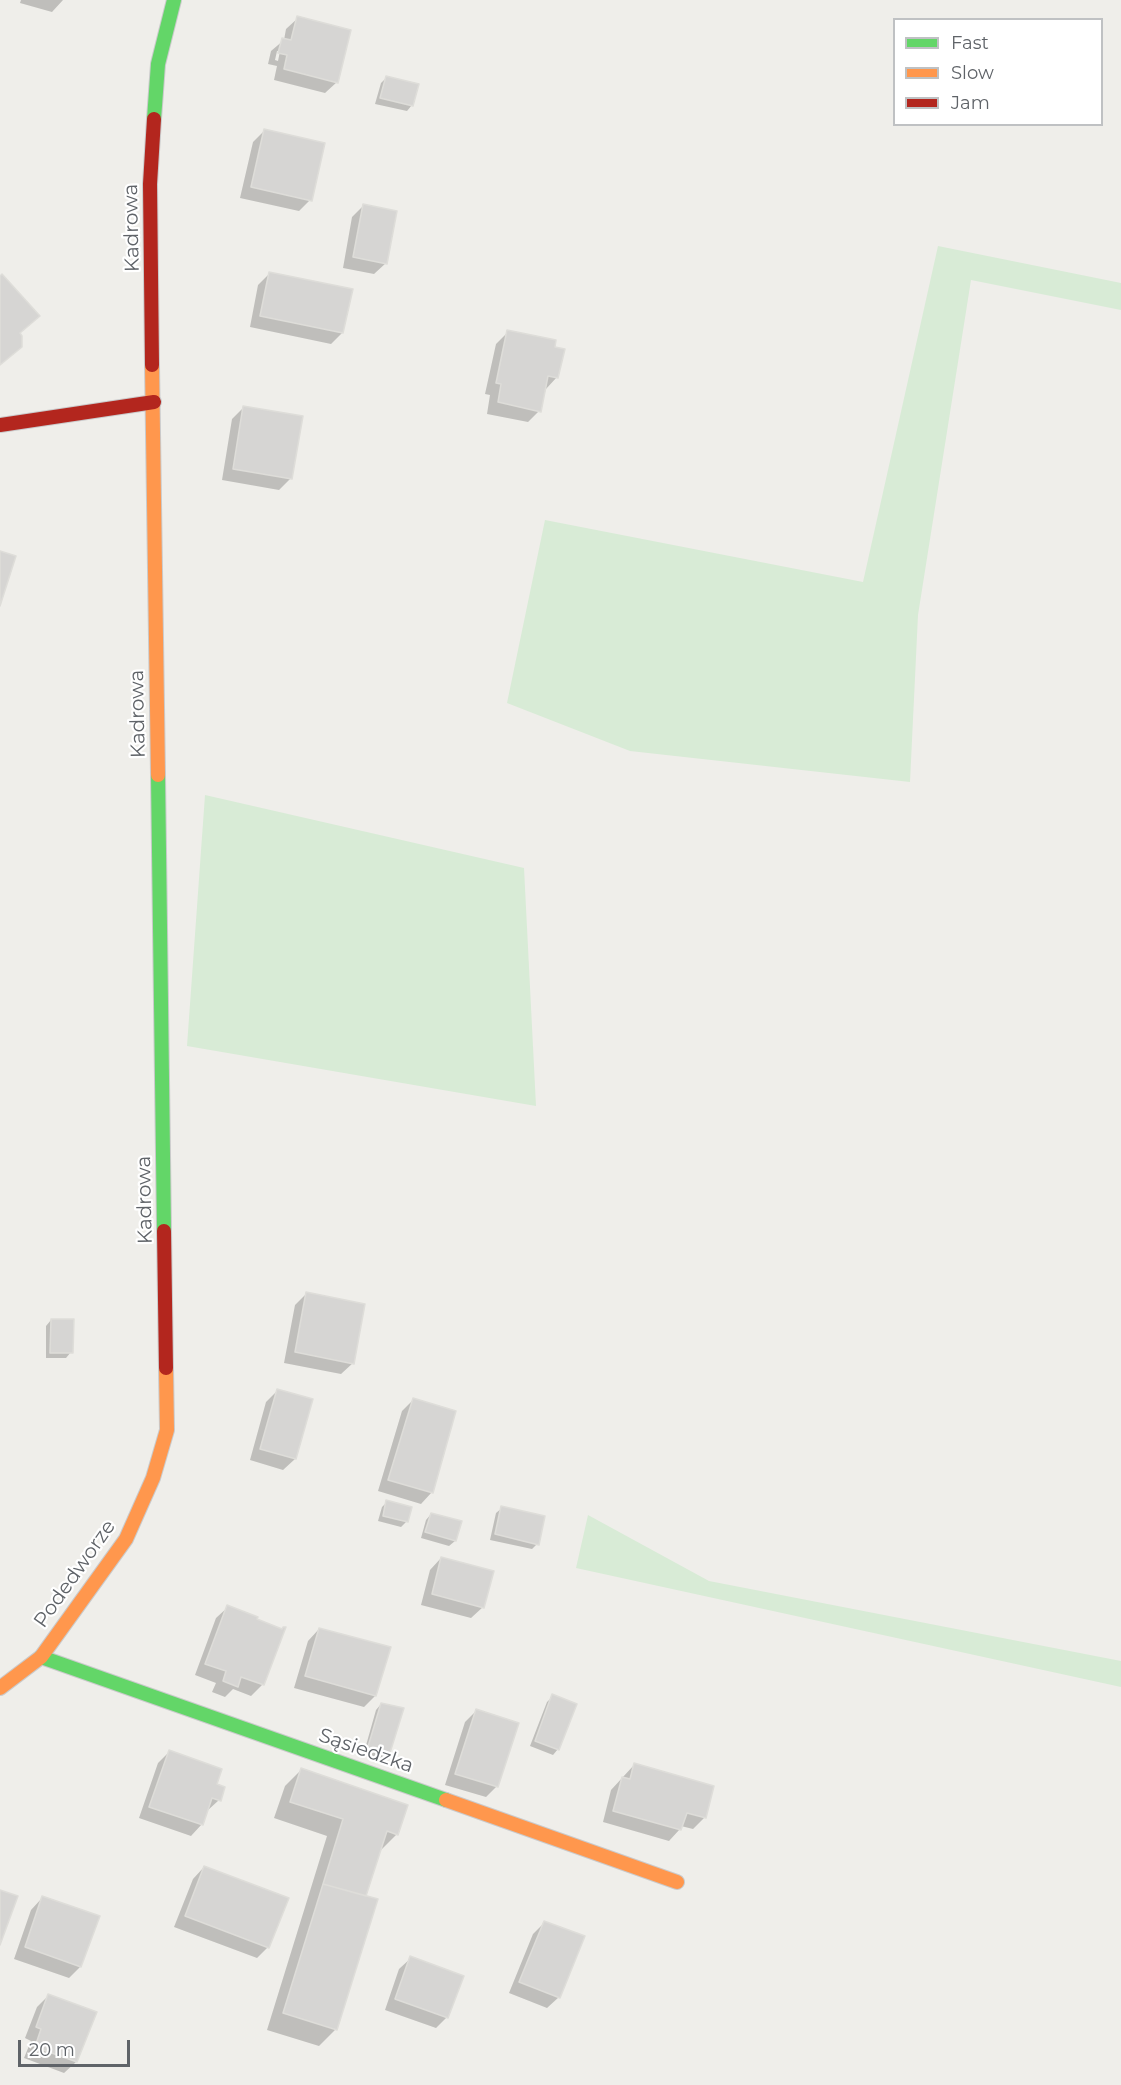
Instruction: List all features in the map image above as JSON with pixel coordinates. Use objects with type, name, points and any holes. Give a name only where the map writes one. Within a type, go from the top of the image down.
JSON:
[{"type":"street","name":"Kadrowa","points":[[167,1430],[150,184],[158,64],[174,0]]},
{"type":"street","points":[[0,425],[154,402]]},
{"type":"street","name":"Podedworze","points":[[0,1688],[41,1657],[126,1539],[153,1478],[167,1430]]},
{"type":"street","name":"Sąsiedzka","points":[[41,1657],[678,1882]]},
{"type":"green space","points":[[938,246],[1121,283],[1121,310],[971,280],[918,615],[910,782],[630,751],[507,703],[545,520],[863,582]]},
{"type":"green space","points":[[205,795],[524,868],[536,1106],[187,1046]]},
{"type":"green space","points":[[588,1515],[709,1581],[1121,1661],[1121,1687],[576,1568]]},
{"type":"building","points":[[297,16],[351,30],[338,83],[284,69],[287,55],[278,53],[282,38],[291,40]]},
{"type":"building","points":[[386,76],[419,84],[413,106],[380,98]]},
{"type":"building","points":[[264,129],[325,143],[312,201],[251,187]]},
{"type":"building","points":[[363,204],[397,211],[387,264],[353,257]]},
{"type":"building","points":[[269,272],[353,289],[343,333],[260,316]]},
{"type":"building","points":[[2,274],[40,316],[20,333],[22,347],[0,365],[0,276]]},
{"type":"building","points":[[507,330],[556,340],[555,347],[565,349],[558,378],[548,376],[541,412],[498,402],[501,384],[496,383]]},
{"type":"building","points":[[243,406],[303,416],[292,479],[233,469]]},
{"type":"building","points":[[0,551],[16,556],[0,606]]},
{"type":"building","points":[[306,1292],[365,1304],[354,1364],[295,1352]]},
{"type":"building","points":[[51,1319],[74,1319],[73,1353],[50,1353]]},
{"type":"building","points":[[277,1389],[313,1399],[296,1459],[260,1449]]},
{"type":"building","points":[[413,1398],[456,1411],[433,1493],[388,1480]]},
{"type":"building","points":[[386,1500],[412,1507],[408,1522],[383,1516]]},
{"type":"building","points":[[501,1506],[545,1516],[539,1545],[495,1534]]},
{"type":"building","points":[[431,1513],[462,1521],[456,1541],[425,1532]]},
{"type":"building","points":[[441,1557],[494,1571],[484,1608],[432,1594]]},
{"type":"building","points":[[227,1605],[282,1629],[286,1627],[264,1685],[241,1677],[238,1687],[223,1681],[226,1671],[205,1664]]},
{"type":"building","points":[[319,1628],[391,1647],[376,1696],[305,1676]]},
{"type":"building","points":[[552,1694],[577,1704],[559,1750],[535,1741]]},
{"type":"building","points":[[381,1703],[404,1708],[389,1756],[367,1750]]},
{"type":"building","points":[[476,1709],[519,1723],[498,1787],[455,1774]]},
{"type":"building","points":[[169,1750],[222,1769],[217,1784],[225,1787],[221,1801],[212,1798],[203,1825],[149,1807]]},
{"type":"building","points":[[634,1763],[714,1786],[706,1818],[687,1813],[681,1830],[613,1811],[622,1777],[630,1779]]},
{"type":"building","points":[[301,1768],[408,1805],[398,1835],[387,1831],[366,1896],[323,1884],[343,1819],[290,1802]]},
{"type":"building","points":[[204,1866],[289,1898],[269,1948],[185,1916]]},
{"type":"building","points":[[323,1884],[378,1899],[337,2030],[283,2013]]},
{"type":"building","points":[[0,1890],[18,1896],[0,1945]]},
{"type":"building","points":[[42,1896],[100,1916],[81,1967],[25,1947]]},
{"type":"building","points":[[544,1921],[585,1936],[560,1998],[519,1982]]},
{"type":"building","points":[[410,1956],[464,1976],[448,2018],[395,1999]]},
{"type":"building","points":[[48,1994],[97,2012],[77,2062],[35,2047],[41,2029],[36,2027]]},
{"type":"traffic: fast","points":[[154,119],[158,64],[174,0]]},
{"type":"traffic: fast","points":[[158,775],[164,1231]]},
{"type":"traffic: fast","points":[[41,1657],[446,1800]]},
{"type":"traffic: slow","points":[[152,365],[158,775]]},
{"type":"traffic: slow","points":[[0,1688],[41,1657],[126,1539],[153,1478],[167,1430],[166,1368]]},
{"type":"traffic: slow","points":[[446,1800],[677,1882]]},
{"type":"traffic: jam","points":[[152,365],[150,184],[154,119]]},
{"type":"traffic: jam","points":[[0,425],[154,402]]},
{"type":"traffic: jam","points":[[164,1231],[166,1368]]}]
